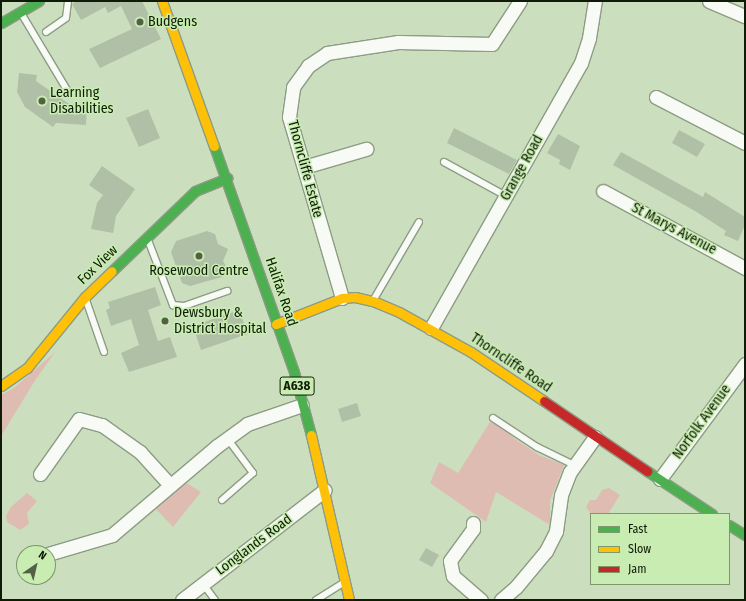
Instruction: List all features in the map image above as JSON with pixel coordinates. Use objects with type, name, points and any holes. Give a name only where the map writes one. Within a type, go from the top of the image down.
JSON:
[{"type":"street","points":[[1,23],[39,1]]},
{"type":"street","name":"Halifax Road","points":[[162,1],[227,178],[302,405],[325,490],[350,600]]},
{"type":"street","name":"Thorncliffe Estate","points":[[342,298],[289,117],[293,88],[308,66],[327,53],[398,42],[492,44],[520,1]]},
{"type":"street","name":"Grange Road","points":[[431,328],[581,62],[589,38],[595,1]]},
{"type":"street","points":[[709,1],[745,16]]},
{"type":"street","points":[[656,97],[745,143]]},
{"type":"street","points":[[304,166],[366,148]]},
{"type":"street","name":"Fox View","points":[[1,386],[37,358],[85,297],[195,191],[227,178]]},
{"type":"street","name":"St Marys Avenue","points":[[603,191],[745,268]]},
{"type":"street","name":"Thorncliffe Road","points":[[276,324],[342,298],[354,296],[373,300],[431,328],[711,513]]},
{"type":"street","name":"Norfolk Avenue","points":[[660,479],[745,364]]},
{"type":"street","points":[[56,552],[112,535],[227,438],[247,424],[302,405]]},
{"type":"street","points":[[40,474],[79,419],[102,425],[140,452],[170,485]]},
{"type":"street","points":[[502,600],[516,587],[546,551],[556,531],[561,495],[574,464],[595,437]]},
{"type":"street","name":"Longlands Road","points":[[182,600],[325,490]]},
{"type":"street","points":[[474,523],[473,529],[450,561],[453,576],[481,600]]},
{"type":"street","points":[[730,526],[745,535]]},
{"type":"lane","points":[[46,32],[66,18],[68,1]]},
{"type":"lane","points":[[20,12],[67,90]]},
{"type":"lane","points":[[444,162],[506,196]]},
{"type":"lane","points":[[373,300],[419,222]]},
{"type":"lane","points":[[147,237],[173,305],[184,306],[228,291]]},
{"type":"lane","points":[[85,297],[104,352]]},
{"type":"lane","points":[[493,418],[537,447],[574,464]]},
{"type":"lane","points":[[222,500],[253,473],[227,438]]},
{"type":"lane","points":[[316,600],[346,583]]},
{"type":"lane","points":[[203,584],[215,600]]},
{"type":"shaded area","points":[[55,352],[36,379],[1,436],[1,395],[14,388]]},
{"type":"shaded area","points":[[490,422],[502,428],[515,439],[539,455],[564,465],[550,501],[550,525],[496,492],[486,522],[430,483],[439,462],[458,473]]},
{"type":"shaded area","points":[[185,482],[201,492],[173,527],[156,509]]},
{"type":"shaded area","points":[[609,488],[620,495],[609,513],[590,513],[586,507],[590,500],[596,500],[602,490]]},
{"type":"shaded area","points":[[27,493],[37,501],[27,513],[29,524],[20,530],[7,522],[6,516],[11,507]]},
{"type":"building","points":[[77,1],[142,1],[161,39],[100,68],[89,49],[132,29],[121,6],[108,13],[105,7],[81,20],[72,4]]},
{"type":"building","name":"Learning Disabilities","points":[[19,73],[37,75],[36,81],[69,104],[87,105],[86,125],[56,123],[53,127],[25,107],[17,92]]},
{"type":"building","points":[[148,109],[160,138],[139,147],[126,118]]},
{"type":"building","points":[[454,128],[517,160],[509,174],[447,143]]},
{"type":"building","points":[[679,130],[705,144],[697,157],[672,143]]},
{"type":"building","points":[[558,134],[580,146],[570,170],[559,164],[560,160],[547,153]]},
{"type":"building","points":[[621,152],[703,197],[705,192],[745,217],[745,225],[738,241],[724,235],[726,231],[695,211],[613,165]]},
{"type":"building","points":[[102,166],[135,189],[116,216],[113,233],[91,229],[97,203],[103,195],[89,185]]},
{"type":"building","name":"Rosewood Centre","points":[[207,231],[215,234],[218,244],[228,249],[223,261],[227,268],[222,277],[190,286],[182,283],[171,252],[176,241]]},
{"type":"building","points":[[155,287],[161,305],[148,310],[158,341],[170,337],[177,357],[129,372],[121,353],[139,345],[131,319],[111,326],[106,310],[110,308],[108,302]]},
{"type":"building","points":[[239,310],[248,334],[201,350],[193,326]]},
{"type":"building","points":[[357,403],[361,416],[342,422],[338,409]]},
{"type":"building","points":[[426,548],[439,555],[432,567],[419,560]]},
{"type":"traffic: fast","points":[[1,23],[39,1]]},
{"type":"traffic: fast","points":[[214,146],[294,372],[311,435]]},
{"type":"traffic: fast","points":[[112,271],[195,191],[227,178]]},
{"type":"traffic: fast","points":[[647,471],[710,513]]},
{"type":"traffic: fast","points":[[730,526],[745,535]]},
{"type":"traffic: slow","points":[[162,1],[214,146]]},
{"type":"traffic: slow","points":[[1,386],[27,368],[85,297],[112,271]]},
{"type":"traffic: slow","points":[[276,324],[342,298],[355,297],[373,301],[399,312],[471,352],[544,401]]},
{"type":"traffic: slow","points":[[311,435],[349,600]]},
{"type":"traffic: jam","points":[[544,401],[647,471]]},
{"type":"place","name":"Budgens","points":[[140,22]]},
{"type":"place","name":"Learning Disabilities","points":[[42,101]]},
{"type":"place","name":"Rosewood Centre","points":[[199,256]]},
{"type":"place","name":"Dewsbury & District Hospital","points":[[165,321]]}]
